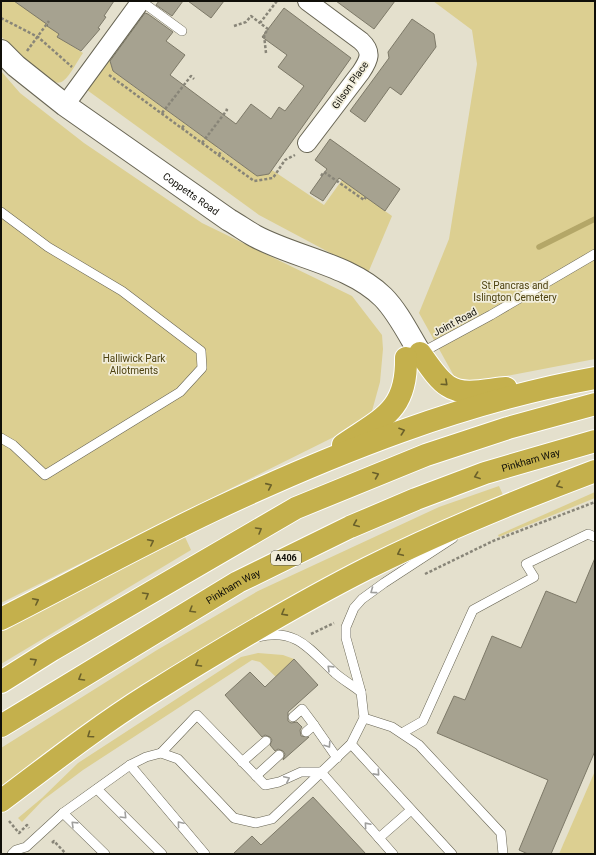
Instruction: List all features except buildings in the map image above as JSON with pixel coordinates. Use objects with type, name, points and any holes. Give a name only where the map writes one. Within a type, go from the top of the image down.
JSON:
[{"type":"highway","points":[[315,466],[391,412],[403,392],[406,376],[413,356],[447,386],[461,391],[589,379]]},
{"type":"highway","points":[[1,619],[214,510],[315,466],[399,432],[455,414],[534,391],[589,379]]},
{"type":"highway","points":[[1,682],[59,646],[296,508],[426,455],[508,428],[595,404]]},
{"type":"highway","name":"Pinkham Way","points":[[1,726],[238,582],[350,526],[485,473],[595,441]]},
{"type":"highway","points":[[1,801],[83,740],[147,696],[232,644],[368,568],[499,508],[595,471]]},
{"type":"street","points":[[65,106],[141,1]]},
{"type":"street","name":"Gilson Place","points":[[304,148],[361,72],[368,61],[370,54],[368,47],[362,41],[307,1]]},
{"type":"street","name":"Coppetts Road","points":[[1,51],[16,66],[65,106],[242,228],[256,236],[355,277],[372,288],[394,311],[413,356]]},
{"type":"lane","points":[[141,1],[182,31]]},
{"type":"lane","points":[[1,212],[48,247],[122,292],[179,333],[201,351],[202,368],[180,392],[45,475],[13,445],[1,438]]},
{"type":"lane","name":"Joint Road","points":[[413,356],[491,315],[595,254]]},
{"type":"lane","points":[[161,753],[178,759],[234,818],[256,824],[272,819],[351,744],[364,718],[360,692],[346,638],[350,616],[362,599],[499,508]]},
{"type":"lane","points":[[402,733],[423,721],[473,610],[534,577],[526,564],[588,534],[595,537]]},
{"type":"lane","points":[[232,644],[267,635],[287,636],[298,640],[307,645],[336,674],[360,692]]},
{"type":"lane","points":[[293,717],[302,710],[314,724],[336,758]]},
{"type":"lane","points":[[12,854],[16,850],[26,846],[63,813],[130,765],[146,757],[161,753],[197,715],[265,785],[279,782],[301,772],[321,772],[393,854]]},
{"type":"lane","points":[[364,718],[392,727],[419,745],[501,833],[503,854]]},
{"type":"lane","points":[[306,732],[314,724]]},
{"type":"lane","points":[[242,762],[266,741]]},
{"type":"lane","points":[[351,744],[452,854]]},
{"type":"lane","points":[[256,776],[279,755]]},
{"type":"lane","points":[[130,765],[205,854]]},
{"type":"lane","points":[[97,789],[162,854]]},
{"type":"lane","points":[[379,838],[411,810]]},
{"type":"lane","points":[[63,813],[105,854]]},
{"type":"lane","points":[[26,846],[33,854]]},
{"type":"path","points":[[260,23],[276,1]]},
{"type":"path","points":[[234,26],[246,22],[251,16],[268,29],[264,35],[266,53]]},
{"type":"path","points":[[1,18],[38,37],[53,52],[90,71],[162,113],[254,181],[273,178],[285,160],[304,148]]},
{"type":"path","points":[[38,37],[48,21]]},
{"type":"path","points":[[162,113],[191,76],[194,79]]},
{"type":"path","points":[[202,143],[227,110],[224,109]]},
{"type":"path","points":[[182,128],[186,124]]},
{"type":"path","points":[[219,155],[222,151]]},
{"type":"path","points":[[321,176],[324,172],[364,200],[366,197]]},
{"type":"path","points":[[330,176],[333,173]]},
{"type":"path","points":[[419,578],[493,541],[595,502]]},
{"type":"path","points":[[298,640],[350,616]]},
{"type":"path","points":[[9,821],[19,833]]},
{"type":"green space","points":[[1,1],[20,1],[50,22],[48,26],[59,34],[58,37],[83,53],[71,72],[63,81],[57,83],[40,74],[21,58],[1,36]]},
{"type":"green space","name":"St Pancras and Islington Cemetery","points":[[433,1],[595,1],[595,359],[459,385],[419,313],[449,239],[477,64],[472,30]]},
{"type":"green space","points":[[110,60],[113,71],[141,92],[143,90],[145,92],[144,94],[203,137],[217,145],[216,147],[227,155],[229,152],[231,153],[229,156],[257,176],[269,174],[272,170],[324,205],[342,180],[392,216],[368,273],[259,215],[87,90]]},
{"type":"green space","name":"Halliwick Park Allotments","points":[[1,71],[20,93],[84,143],[202,223],[352,296],[382,335],[383,349],[380,382],[372,411],[348,430],[1,603]]},
{"type":"green space","points":[[499,486],[503,495],[436,525],[306,590],[180,662],[60,742],[1,787],[1,748],[157,650],[258,591],[439,507]]},
{"type":"green space","points":[[595,492],[595,498],[499,537],[498,535]]},
{"type":"green space","points":[[185,537],[191,550],[1,664],[1,629]]},
{"type":"green space","points":[[258,653],[283,655],[294,659],[276,677],[260,662],[252,660],[83,770],[43,800],[22,822],[18,818],[42,798],[78,763],[241,657]]},
{"type":"green space","points":[[595,771],[595,854],[559,854]]},
{"type":"waterway","points":[[539,247],[595,219]]}]
